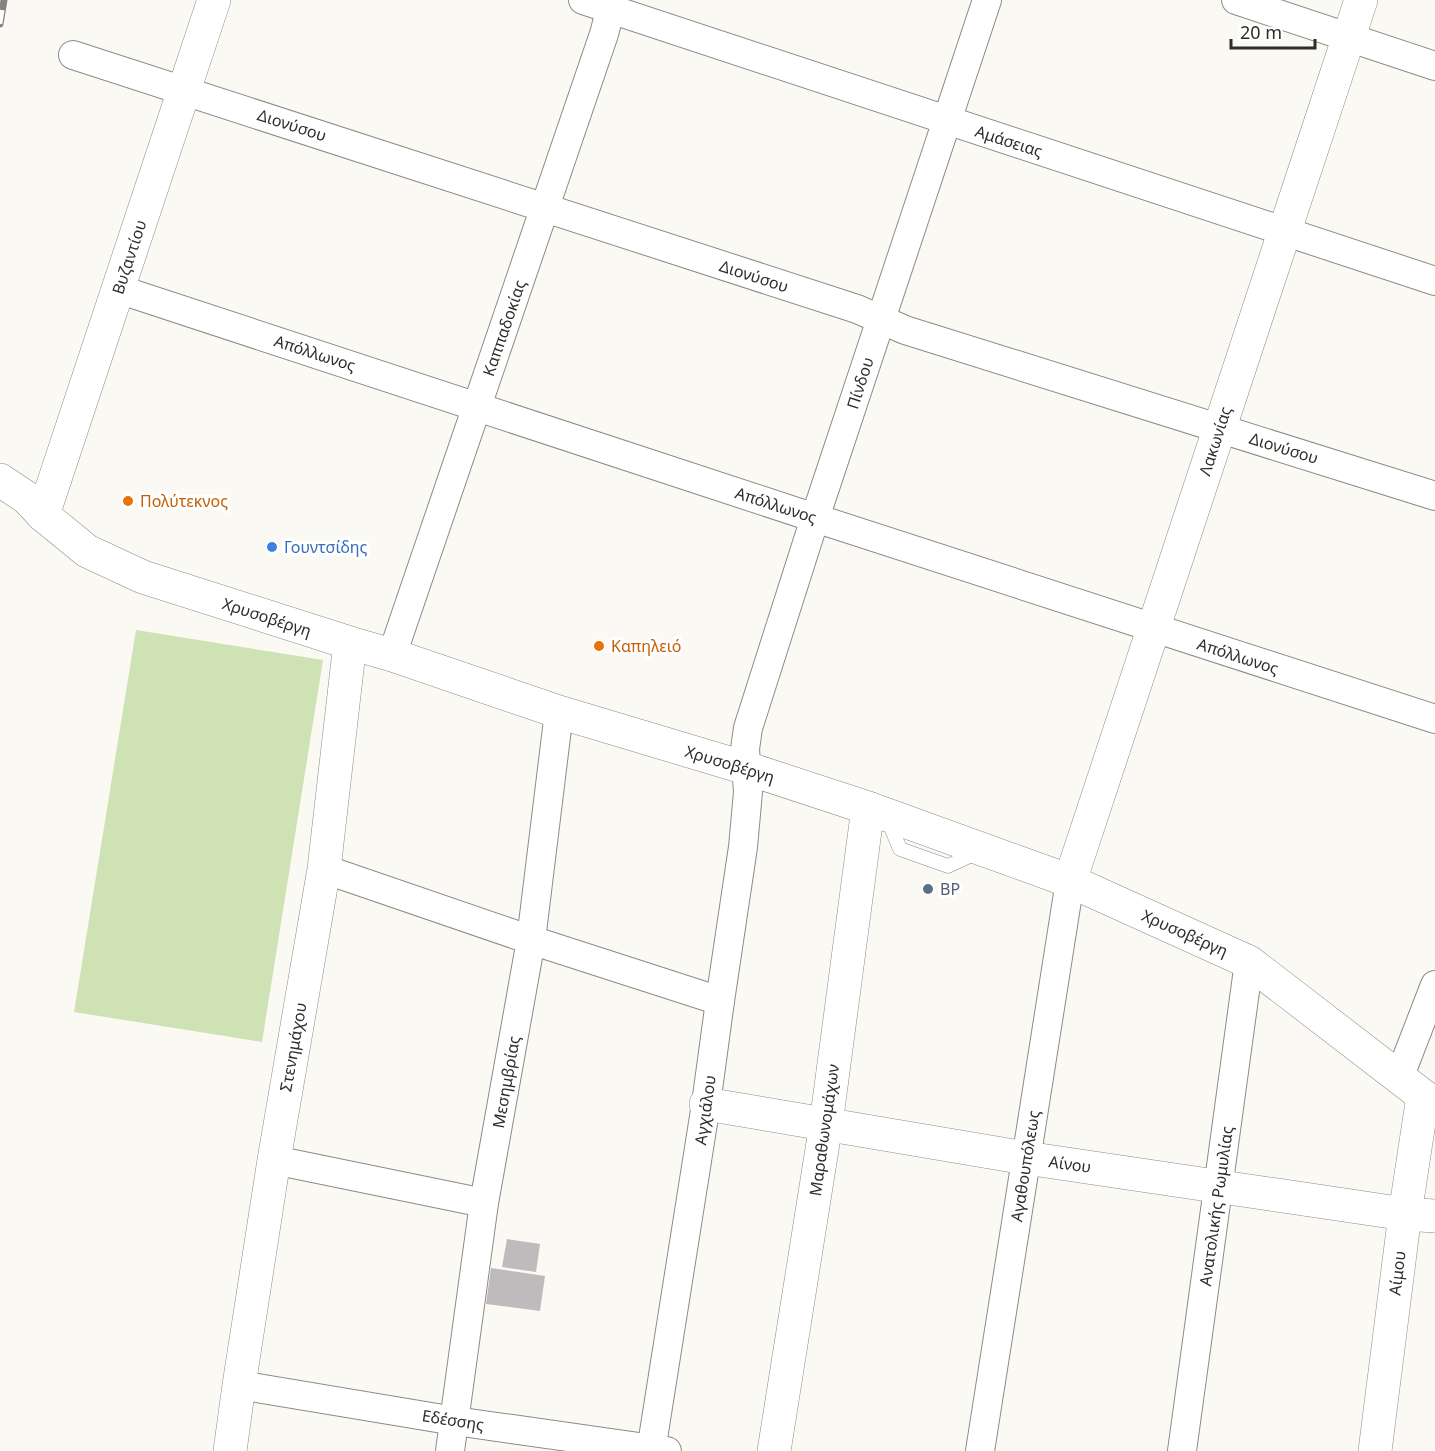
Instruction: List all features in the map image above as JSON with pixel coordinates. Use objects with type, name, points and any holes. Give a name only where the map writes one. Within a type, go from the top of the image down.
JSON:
[{"type":"street","name":"Βυζαντίου","points":[[44,515],[214,0]]},
{"type":"street","name":"Αμάσειας","points":[[583,0],[611,4],[947,121],[1435,281]]},
{"type":"street","name":"Πίνδου","points":[[746,768],[745,749],[748,728],[815,518],[987,0]]},
{"type":"street","points":[[1236,0],[1435,66]]},
{"type":"street","name":"Λακωνίας","points":[[1070,881],[1361,0]]},
{"type":"street","name":"Καππαδοκίας","points":[[392,655],[604,34],[611,4]]},
{"type":"street","name":"Διονύσου","points":[[73,55],[857,309],[905,330],[1435,496]]},
{"type":"street","name":"Απόλλωνος","points":[[118,289],[1435,719]]},
{"type":"street","name":"Χρυσοβέργη","points":[[0,480],[27,498],[87,551],[143,577],[392,655],[559,712],[746,768],[1070,881],[1249,962],[1419,1093]]},
{"type":"street","name":"Στενημάχου","points":[[230,1451],[274,1160],[324,869],[350,643]]},
{"type":"street","name":"Μεσημβρίας","points":[[450,1451],[484,1203],[531,940],[559,712]]},
{"type":"street","name":"Αγχιάλου","points":[[657,1450],[747,812],[746,768]]},
{"type":"street","name":"Μαραθωνομάχων","points":[[774,1451],[877,812]]},
{"type":"street","points":[[324,869],[531,940],[720,1001]]},
{"type":"street","name":"Αγαθουπόλεως","points":[[980,1451],[1070,881]]},
{"type":"street","name":"Ανατολικής Ρωμυλίας","points":[[1182,1451],[1249,962]]},
{"type":"street","points":[[1419,1093],[1435,985]]},
{"type":"street","name":"Αίμου","points":[[1375,1451],[1420,1215],[1419,1093]]},
{"type":"street","name":"Αίνου","points":[[706,1104],[1026,1158],[1420,1215]]},
{"type":"street","points":[[274,1160],[484,1203]]},
{"type":"street","name":"Εδέσσης","points":[[239,1385],[455,1421],[657,1450]]},
{"type":"green space","points":[[136,630],[323,660],[262,1042],[74,1012]]},
{"type":"building","points":[[507,1239],[540,1244],[536,1272],[502,1267]]},
{"type":"building","points":[[491,1268],[545,1276],[540,1311],[486,1304]]},
{"type":"railway","points":[[0,24],[4,0]]},
{"type":"place","name":"Πολύτεκνος","points":[[128,501]]},
{"type":"place","name":"Γουντσίδης","points":[[272,547]]},
{"type":"place","name":"Καπηλειό","points":[[599,646]]},
{"type":"place","name":"BP","points":[[928,889]]}]
